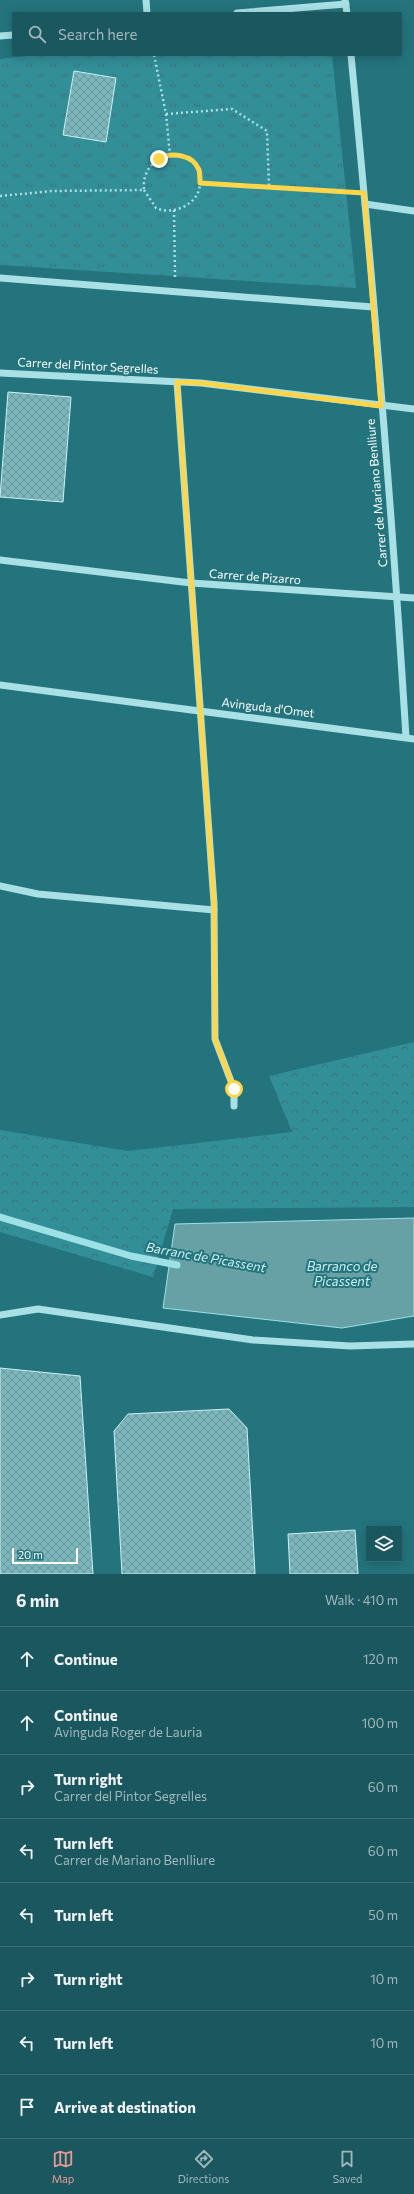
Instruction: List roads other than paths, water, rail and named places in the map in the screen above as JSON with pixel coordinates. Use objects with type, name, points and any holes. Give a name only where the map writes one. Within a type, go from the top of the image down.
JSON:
[{"type":"street","points":[[146,0],[147,12]]},
{"type":"street","points":[[248,12],[346,2],[347,12]]},
{"type":"street","points":[[0,36],[12,35]]},
{"type":"street","name":"Carrer de Mariano Benlliure","points":[[351,56],[410,738]]},
{"type":"street","points":[[365,204],[414,211]]},
{"type":"street","points":[[0,278],[373,307]]},
{"type":"street","name":"Carrer del Pintor Segrelles","points":[[0,373],[201,383],[414,409]]},
{"type":"street","points":[[177,382],[214,910],[215,1039],[234,1089],[234,1106]]},
{"type":"street","name":"Carrer de Pizarro","points":[[0,560],[191,583],[414,598]]},
{"type":"street","name":"Avinguda d'Omet","points":[[0,685],[410,738]]},
{"type":"street","points":[[0,886],[38,894],[214,910]]},
{"type":"street","points":[[0,1315],[38,1309],[253,1340],[350,1346],[414,1344]]},
{"type":"water","name":"Barranco de Picassent","points":[[414,1218],[414,1316],[342,1328],[163,1308],[175,1224]]},
{"type":"waterway","name":"Barranc de Picassent","points":[[0,1217],[131,1256],[177,1265]]}]
